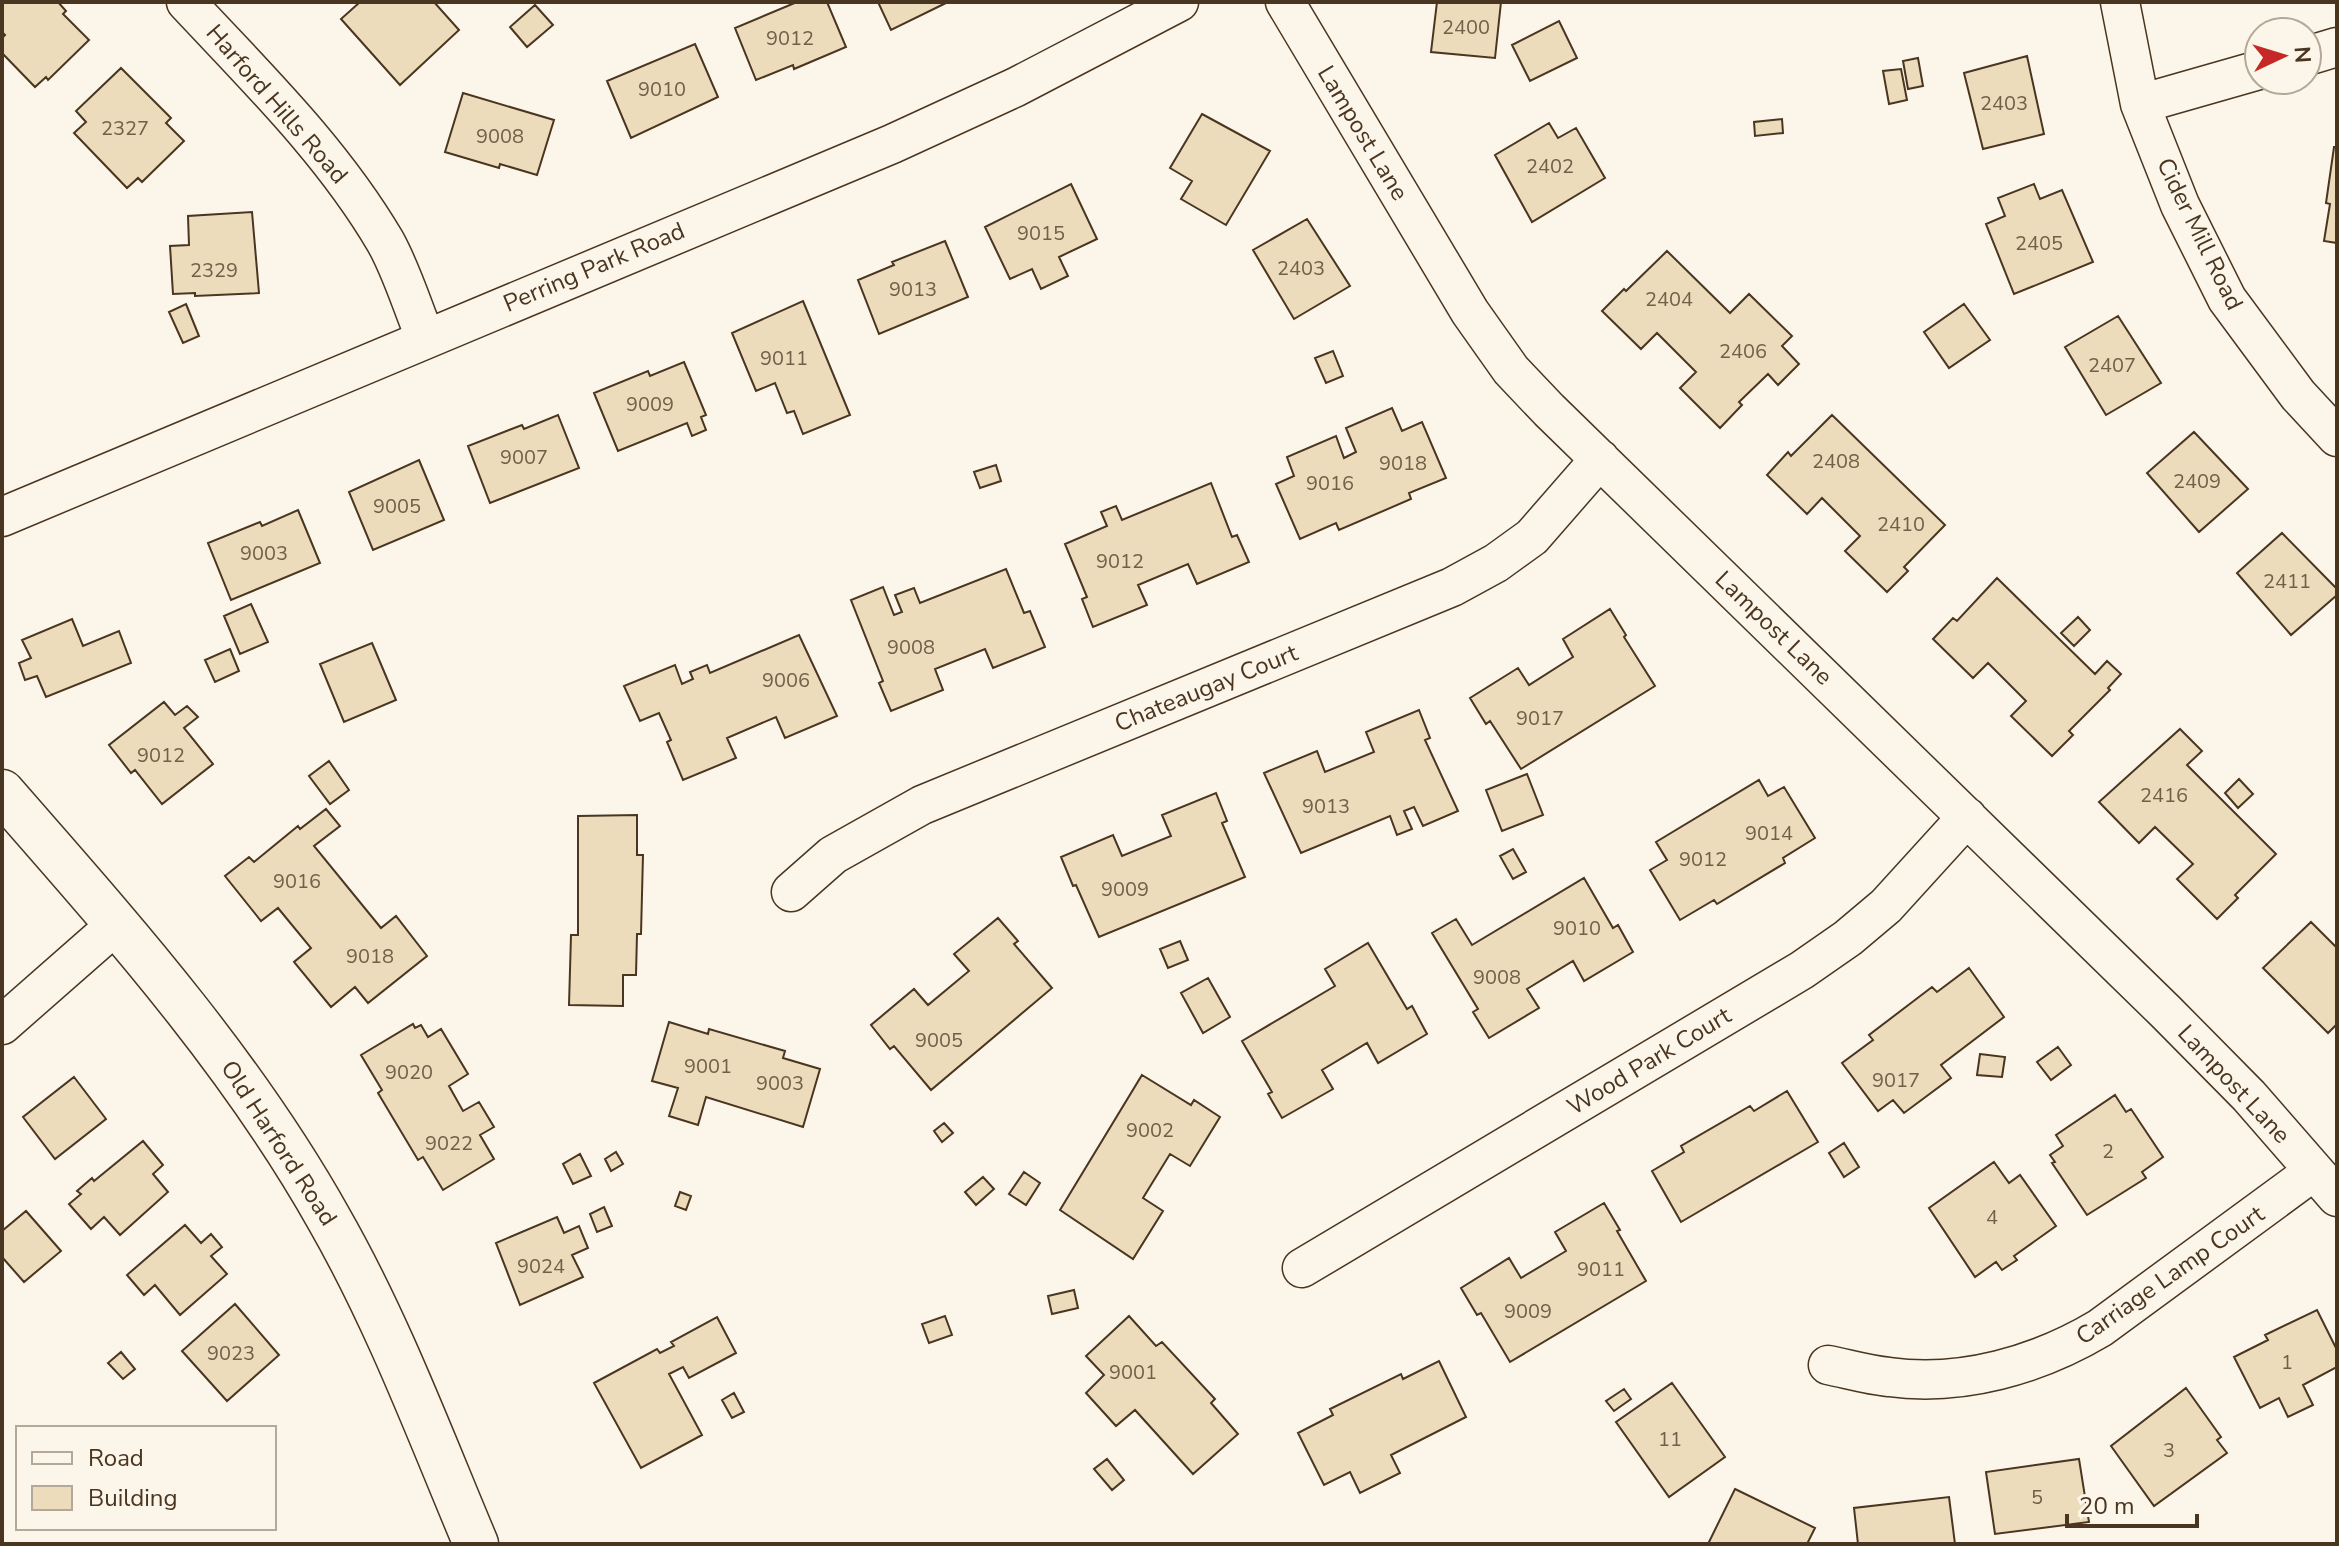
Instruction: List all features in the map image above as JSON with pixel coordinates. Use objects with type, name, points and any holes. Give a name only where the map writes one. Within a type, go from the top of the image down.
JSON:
[{"type":"street","name":"Harford Hills Road","points":[[186,2],[309,133],[350,186],[387,244],[425,337]]},
{"type":"street","name":"Perring Park Road","points":[[2,517],[425,337],[892,144],[1016,87],[1179,2]]},
{"type":"street","name":"Lampost Lane","points":[[1285,2],[1470,312],[1511,370],[2177,1022],[2249,1096],[2326,1184]]},
{"type":"street","name":"Cider Mill Road","points":[[2120,2],[2140,104],[2180,205],[2227,299],[2298,395],[2337,437]]},
{"type":"street","points":[[2140,104],[2243,75]]},
{"type":"street","name":"Chateaugay Court","points":[[791,892],[833,855],[922,805],[1452,587],[1496,563],[1532,537],[1600,459]]},
{"type":"street","name":"Old Harford Road","points":[[2,792],[117,924],[215,1045],[275,1131],[330,1219],[378,1314],[476,1544]]},
{"type":"street","name":"Wood Park Court","points":[[1302,1268],[1802,970],[1848,938],[1886,906],[1967,817]]},
{"type":"street","points":[[2,1025],[117,924]]},
{"type":"street","name":"Carriage Lamp Court","points":[[1828,1365],[1890,1378],[1945,1378],[2019,1366],[2064,1349],[2100,1328],[2326,1184]]},
{"type":"building","points":[[2,2],[58,2],[66,11],[63,14],[89,40],[48,80],[46,77],[35,87],[2,53],[2,38],[5,35],[2,32]]},
{"type":"building","points":[[360,2],[434,2],[459,30],[400,85],[341,19]]},
{"type":"building","points":[[797,2],[827,2],[846,47],[794,69],[793,65],[756,80],[735,28]]},
{"type":"building","points":[[878,2],[948,2],[891,30]]},
{"type":"building","points":[[1437,2],[1501,2],[1495,58],[1431,52]]},
{"type":"building","points":[[535,5],[553,25],[527,47],[510,27]]},
{"type":"building","points":[[1559,21],[1577,58],[1530,81],[1512,45]]},
{"type":"building","points":[[695,44],[718,97],[631,138],[607,81]]},
{"type":"building","points":[[2027,56],[2044,134],[1983,149],[1964,73]]},
{"type":"building","points":[[1918,58],[1923,86],[1908,89],[1903,61]]},
{"type":"building","points":[[121,68],[171,118],[166,123],[184,141],[142,182],[138,178],[127,188],[74,133],[86,122],[76,111]]},
{"type":"building","points":[[1901,69],[1907,100],[1889,104],[1883,71]]},
{"type":"building","points":[[463,93],[554,120],[537,175],[500,164],[499,168],[445,152]]},
{"type":"building","points":[[1202,114],[1270,151],[1226,225],[1181,199],[1192,181],[1170,168]]},
{"type":"building","points":[[1782,119],[1783,133],[1755,136],[1754,122]]},
{"type":"building","points":[[1549,123],[1558,138],[1576,128],[1605,178],[1532,222],[1495,155]]},
{"type":"building","points":[[2334,147],[2337,147],[2337,243],[2324,241]]},
{"type":"building","points":[[1071,184],[1097,239],[1059,257],[1068,276],[1041,289],[1032,269],[1010,279],[985,227]]},
{"type":"building","points":[[2034,184],[2040,199],[2062,190],[2093,262],[2014,294],[1986,224],[2005,216],[1998,198]]},
{"type":"building","points":[[252,212],[259,293],[173,294],[170,246],[189,245],[188,216]]},
{"type":"building","points":[[1307,219],[1350,286],[1294,319],[1253,250]]},
{"type":"building","points":[[945,241],[968,297],[879,334],[858,280],[894,265],[892,262]]},
{"type":"building","points":[[1667,251],[1730,313],[1749,294],[1792,336],[1782,346],[1799,364],[1778,385],[1768,374],[1739,402],[1742,405],[1720,428],[1680,388],[1696,372],[1657,333],[1641,349],[1602,311]]},
{"type":"building","points":[[803,301],[850,415],[803,434],[794,411],[787,413],[775,383],[756,391],[732,333]]},
{"type":"building","points":[[186,304],[199,336],[183,343],[169,312]]},
{"type":"building","points":[[1964,304],[1990,340],[1949,368],[1924,332]]},
{"type":"building","points":[[2118,316],[2161,383],[2106,415],[2065,347]]},
{"type":"building","points":[[1333,351],[1343,376],[1326,383],[1315,358]]},
{"type":"building","points":[[684,362],[706,415],[701,417],[706,430],[692,436],[687,423],[618,451],[594,393],[648,371],[650,376]]},
{"type":"building","points":[[1392,408],[1402,431],[1422,422],[1446,478],[1409,493],[1411,499],[1339,530],[1336,523],[1300,539],[1276,484],[1294,476],[1287,457],[1336,436],[1344,458],[1356,452],[1346,428]]},
{"type":"building","points":[[558,415],[579,468],[490,503],[468,446]]},
{"type":"building","points":[[1832,415],[1945,525],[1904,567],[1908,571],[1887,592],[1845,551],[1860,536],[1822,498],[1807,514],[1767,475],[1788,452],[1791,456]]},
{"type":"building","points":[[2194,432],[2248,489],[2199,532],[2147,473]]},
{"type":"building","points":[[419,460],[444,520],[373,550],[349,492]]},
{"type":"building","points":[[996,465],[1001,481],[980,488],[974,472]]},
{"type":"building","points":[[1211,483],[1232,537],[1237,535],[1249,562],[1197,584],[1188,564],[1138,585],[1147,605],[1093,627],[1082,599],[1087,597],[1065,544],[1107,526],[1101,512],[1116,506],[1122,520]]},
{"type":"building","points":[[298,510],[320,563],[231,600],[208,543],[260,522],[262,526]]},
{"type":"building","points":[[2282,533],[2337,589],[2337,595],[2291,635],[2237,573]]},
{"type":"building","points":[[1006,569],[1024,613],[1030,611],[1045,647],[993,668],[985,649],[935,669],[943,690],[891,711],[879,683],[883,681],[851,600],[883,587],[894,615],[902,612],[895,595],[914,588],[920,603]]},
{"type":"building","points":[[1997,578],[2095,674],[2107,661],[2121,674],[2108,688],[2110,690],[2069,731],[2073,735],[2052,756],[2011,716],[2026,701],[1988,663],[1973,678],[1933,639],[1953,618],[1957,621]]},
{"type":"building","points":[[251,604],[268,642],[240,654],[224,616]]},
{"type":"building","points":[[1610,609],[1655,686],[1521,769],[1490,721],[1486,724],[1470,698],[1518,668],[1529,685],[1573,657],[1563,639]]},
{"type":"building","points":[[2078,617],[2090,630],[2074,646],[2061,633]]},
{"type":"building","points":[[72,619],[83,646],[119,631],[131,663],[46,697],[37,676],[25,680],[19,663],[31,658],[22,640]]},
{"type":"building","points":[[799,635],[837,716],[785,738],[776,717],[727,738],[736,758],[683,780],[659,713],[640,721],[624,686],[675,665],[682,684],[693,679],[690,672],[707,665],[710,673]]},
{"type":"building","points":[[372,643],[396,700],[344,722],[320,664]]},
{"type":"building","points":[[230,649],[239,671],[215,682],[205,660]]},
{"type":"building","points":[[164,702],[175,715],[187,706],[198,717],[184,728],[213,764],[162,804],[135,770],[131,773],[109,745]]},
{"type":"building","points":[[1419,710],[1430,738],[1425,740],[1458,811],[1423,826],[1414,807],[1404,811],[1412,829],[1397,835],[1390,816],[1301,853],[1264,773],[1317,751],[1325,772],[1374,752],[1366,732]]},
{"type":"building","points":[[2180,729],[2202,751],[2187,765],[2276,854],[2235,895],[2238,898],[2217,919],[2177,879],[2193,864],[2155,827],[2139,843],[2099,802]]},
{"type":"building","points":[[329,761],[349,790],[330,804],[309,776]]},
{"type":"building","points":[[1527,774],[1543,815],[1502,831],[1486,790]]},
{"type":"building","points":[[2239,779],[2253,794],[2238,808],[2225,793]]},
{"type":"building","points":[[1759,780],[1768,796],[1784,787],[1815,838],[1783,858],[1785,863],[1717,904],[1714,900],[1680,920],[1650,870],[1667,860],[1656,842]]},
{"type":"building","points":[[1216,793],[1227,821],[1222,823],[1245,877],[1099,937],[1061,857],[1113,835],[1122,856],[1171,836],[1162,815]]},
{"type":"building","points":[[326,809],[340,826],[314,846],[381,928],[396,916],[427,956],[368,1003],[355,987],[331,1007],[294,962],[311,948],[278,908],[261,921],[225,876],[249,857],[254,862],[298,826],[300,829]]},
{"type":"building","points":[[637,815],[637,855],[643,855],[641,934],[637,934],[636,975],[623,975],[623,1006],[569,1005],[571,935],[578,935],[578,816]]},
{"type":"building","points":[[1513,849],[1526,872],[1513,879],[1500,856]]},
{"type":"building","points":[[1584,878],[1613,928],[1618,925],[1633,952],[1584,981],[1573,961],[1527,989],[1539,1008],[1489,1038],[1473,1012],[1478,1009],[1432,933],[1456,919],[1472,945]]},
{"type":"building","points":[[998,918],[1018,941],[1014,944],[1052,988],[931,1090],[894,1046],[890,1049],[871,1025],[914,989],[928,1005],[969,971],[954,954]]},
{"type":"building","points":[[2311,922],[2337,948],[2337,1024],[2328,1033],[2263,968]]},
{"type":"building","points":[[1180,941],[1188,960],[1168,968],[1160,949]]},
{"type":"building","points":[[1368,943],[1407,1009],[1412,1006],[1427,1034],[1378,1063],[1367,1043],[1322,1070],[1333,1089],[1282,1118],[1268,1094],[1272,1092],[1242,1041],[1335,986],[1325,969]]},
{"type":"building","points":[[1969,968],[2004,1017],[1941,1065],[1951,1078],[1904,1113],[1893,1100],[1878,1111],[1842,1063],[1873,1040],[1869,1035],[1932,987],[1937,992]]},
{"type":"building","points":[[1208,978],[1230,1017],[1203,1033],[1181,993]]},
{"type":"building","points":[[669,1022],[708,1034],[709,1029],[785,1051],[783,1058],[820,1069],[803,1127],[706,1097],[698,1125],[669,1116],[678,1088],[652,1081]]},
{"type":"building","points":[[413,1024],[415,1028],[421,1025],[428,1037],[441,1029],[468,1074],[449,1086],[463,1111],[479,1102],[494,1127],[480,1135],[494,1159],[443,1190],[423,1157],[418,1160],[378,1093],[382,1090],[361,1055]]},
{"type":"building","points":[[2058,1047],[2071,1065],[2051,1080],[2037,1062]]},
{"type":"building","points":[[1980,1054],[2005,1057],[2002,1077],[1977,1075]]},
{"type":"building","points":[[1142,1075],[1191,1105],[1194,1100],[1220,1117],[1190,1166],[1170,1154],[1143,1198],[1163,1211],[1133,1259],[1060,1210]]},
{"type":"building","points":[[74,1077],[106,1119],[55,1159],[23,1117]]},
{"type":"building","points":[[1787,1091],[1818,1142],[1681,1222],[1652,1171],[1684,1152],[1681,1146],[1750,1106],[1754,1111]]},
{"type":"building","points":[[2115,1095],[2126,1112],[2131,1109],[2163,1157],[2142,1172],[2146,1178],[2087,1215],[2052,1163],[2055,1162],[2050,1155],[2063,1146],[2056,1135]]},
{"type":"building","points":[[944,1123],[953,1133],[942,1142],[934,1131]]},
{"type":"building","points":[[143,1141],[163,1165],[153,1174],[168,1192],[120,1235],[104,1217],[91,1229],[69,1204],[81,1194],[77,1191],[92,1178],[94,1181]]},
{"type":"building","points":[[1844,1143],[1859,1167],[1844,1177],[1829,1153]]},
{"type":"building","points":[[616,1152],[623,1164],[611,1171],[605,1159]]},
{"type":"building","points":[[580,1154],[591,1176],[573,1184],[563,1164]]},
{"type":"building","points":[[1994,1162],[2009,1183],[2020,1175],[2056,1226],[2014,1256],[2017,1260],[2002,1270],[1996,1262],[1975,1277],[1929,1208]]},
{"type":"building","points":[[1024,1172],[1040,1183],[1026,1205],[1009,1194]]},
{"type":"building","points":[[983,1177],[994,1189],[976,1205],[965,1192]]},
{"type":"building","points":[[680,1192],[691,1196],[686,1210],[675,1206]]},
{"type":"building","points":[[1604,1203],[1646,1281],[1510,1362],[1481,1313],[1477,1315],[1461,1288],[1509,1258],[1521,1278],[1566,1251],[1555,1232]]},
{"type":"building","points":[[604,1207],[612,1226],[597,1232],[590,1214]]},
{"type":"building","points":[[26,1211],[61,1251],[24,1282],[2,1257],[2,1231]]},
{"type":"building","points":[[557,1217],[564,1233],[579,1226],[588,1248],[572,1255],[583,1277],[520,1305],[496,1243]]},
{"type":"building","points":[[185,1225],[201,1243],[211,1234],[222,1247],[211,1256],[227,1274],[180,1315],[155,1285],[144,1295],[127,1275]]},
{"type":"building","points":[[1074,1290],[1078,1308],[1052,1314],[1048,1296]]},
{"type":"building","points":[[235,1304],[279,1355],[227,1401],[182,1351]]},
{"type":"building","points":[[2317,1310],[2337,1350],[2337,1367],[2303,1385],[2313,1405],[2288,1417],[2279,1398],[2260,1408],[2234,1357],[2268,1340],[2265,1335]]},
{"type":"building","points":[[945,1316],[952,1335],[929,1343],[922,1324]]},
{"type":"building","points":[[1129,1316],[1156,1346],[1162,1342],[1215,1399],[1211,1403],[1238,1434],[1193,1474],[1135,1410],[1116,1426],[1086,1393],[1104,1375],[1086,1356]]},
{"type":"building","points":[[717,1317],[736,1353],[689,1378],[683,1367],[669,1374],[702,1435],[641,1468],[594,1383],[657,1349],[660,1353],[674,1346],[671,1342]]},
{"type":"building","points":[[121,1352],[135,1369],[123,1379],[108,1363]]},
{"type":"building","points":[[1439,1361],[1466,1417],[1391,1455],[1400,1473],[1360,1493],[1350,1472],[1324,1485],[1298,1433],[1333,1415],[1330,1409],[1401,1374],[1403,1379]]},
{"type":"building","points":[[1672,1383],[1725,1457],[1669,1497],[1616,1422]]},
{"type":"building","points":[[2186,1388],[2221,1437],[2217,1440],[2227,1453],[2154,1506],[2111,1446]]},
{"type":"building","points":[[1624,1389],[1631,1399],[1614,1411],[1606,1401]]},
{"type":"building","points":[[734,1393],[744,1412],[732,1418],[722,1400]]},
{"type":"building","points":[[1107,1459],[1124,1480],[1112,1490],[1094,1469]]},
{"type":"building","points":[[2079,1459],[2089,1522],[1995,1534],[1986,1472]]},
{"type":"building","points":[[1735,1489],[1815,1528],[1807,1544],[1708,1544]]},
{"type":"building","points":[[1949,1497],[1955,1544],[1858,1544],[1854,1508]]}]
